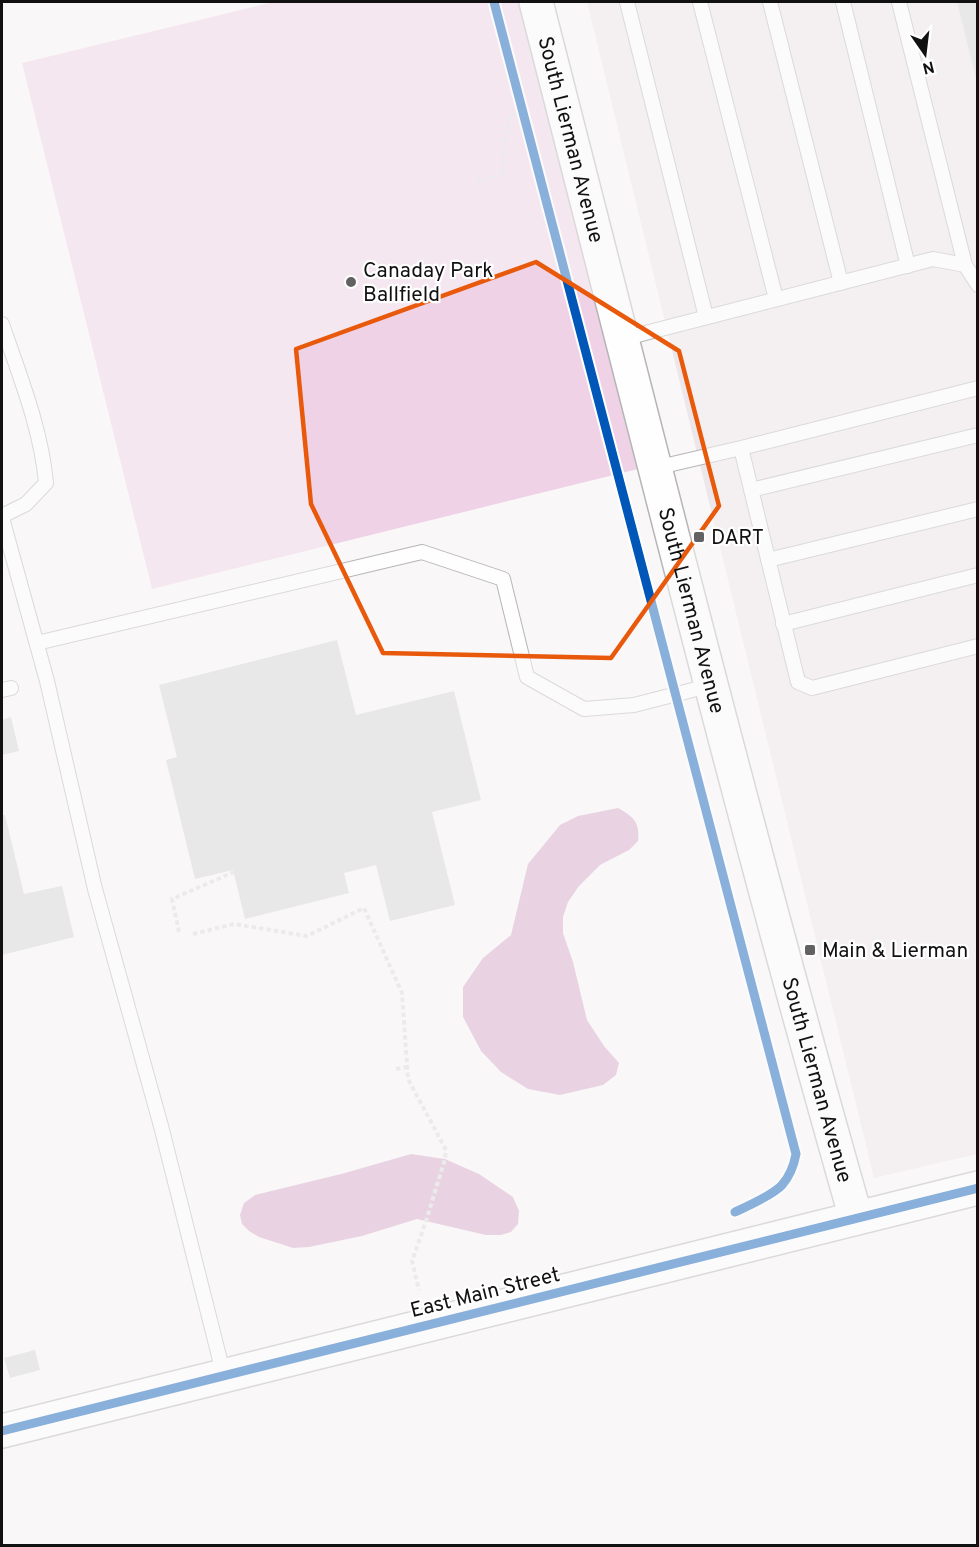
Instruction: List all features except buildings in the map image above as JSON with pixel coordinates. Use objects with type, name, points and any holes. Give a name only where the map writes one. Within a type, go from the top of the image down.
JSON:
[{"type":"street","name":"South Lierman Avenue","points":[[536,2],[712,685],[856,1218]]},
{"type":"street","name":"East Main Street","points":[[2,1431],[978,1188]]},
{"type":"lane","points":[[627,2],[706,317]]},
{"type":"lane","points":[[700,2],[776,299]]},
{"type":"lane","points":[[770,2],[841,283]]},
{"type":"lane","points":[[843,2],[908,266]]},
{"type":"lane","points":[[899,2],[965,265],[978,285]]},
{"type":"lane","points":[[622,339],[933,259],[965,265]]},
{"type":"lane","points":[[2,324],[36,421],[45,465],[46,483],[26,504],[2,517],[37,643],[95,889],[161,1126],[224,1376]]},
{"type":"lane","points":[[655,468],[978,388]]},
{"type":"lane","points":[[751,490],[978,435]]},
{"type":"lane","points":[[741,448],[798,682],[812,688],[978,646]]},
{"type":"lane","points":[[768,560],[978,509]]},
{"type":"lane","points":[[37,643],[422,552],[503,579],[527,677],[584,709],[634,705],[712,685]]},
{"type":"lane","points":[[783,624],[978,575]]},
{"type":"path","points":[[520,101],[526,123]]},
{"type":"path","points":[[477,181],[504,174],[502,158],[510,116],[523,112]]},
{"type":"path","points":[[179,932],[172,899],[234,872]]},
{"type":"path","points":[[193,934],[234,924],[307,936],[364,908],[402,993],[408,1079],[446,1150],[412,1261],[419,1290]]},
{"type":"path","points":[[396,1069],[407,1067]]},
{"type":"highlighted area","points":[[536,262],[679,351],[719,506],[611,658],[383,653],[311,504],[296,349]]},
{"type":"shaded area","points":[[273,2],[522,2],[642,468],[152,589],[22,63]]},
{"type":"shaded area","points":[[587,2],[977,2],[977,1154],[874,1178]]},
{"type":"shaded area","points":[[618,808],[635,821],[638,841],[629,850],[600,865],[579,886],[568,902],[563,917],[563,933],[573,962],[587,1020],[604,1046],[619,1063],[616,1075],[603,1085],[560,1095],[528,1089],[501,1072],[481,1051],[463,1017],[463,987],[483,958],[511,935],[528,864],[560,825],[578,816]]},
{"type":"shaded area","points":[[411,1154],[445,1159],[479,1174],[513,1197],[519,1211],[518,1224],[511,1232],[486,1235],[417,1219],[362,1236],[293,1248],[259,1237],[242,1224],[240,1215],[244,1203],[255,1195]]},
{"type":"cycle path","points":[[494,2],[796,1154],[787,1178],[778,1189],[735,1212]]},
{"type":"cycle path","points":[[2,1431],[978,1188]]},
{"type":"place","name":"Canaday Park Ballfield","points":[[351,282]]},
{"type":"place","name":"DART","points":[[699,537]]},
{"type":"place","name":"Main & Lierman","points":[[810,950]]}]
